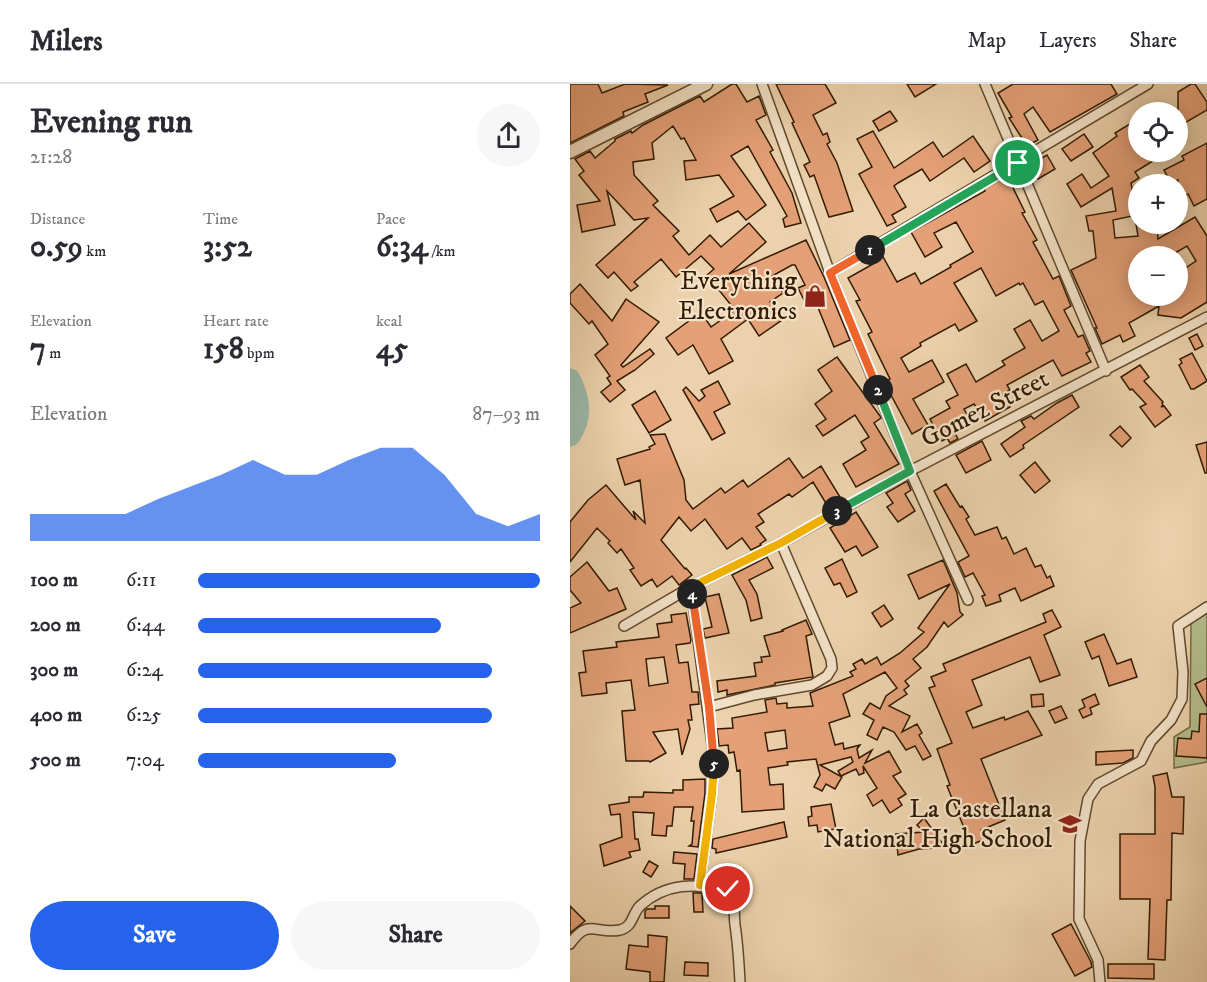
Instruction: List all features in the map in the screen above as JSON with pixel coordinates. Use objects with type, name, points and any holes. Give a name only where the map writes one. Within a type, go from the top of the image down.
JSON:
[{"type":"street","points":[[570,152],[706,84]]},
{"type":"street","points":[[762,84],[830,273],[910,471],[968,600]]},
{"type":"street","points":[[985,84],[1106,371]]},
{"type":"street","points":[[830,273],[1148,84]]},
{"type":"street","name":"Gomez Street","points":[[624,626],[691,587],[781,543],[910,471],[1207,317]]},
{"type":"street","points":[[709,707],[754,695],[812,685],[827,676],[832,668],[831,659],[781,543]]},
{"type":"street","points":[[691,587],[709,707],[714,759],[712,794],[700,885]]},
{"type":"street","points":[[1100,982],[1098,960],[1079,919],[1080,840],[1088,798],[1098,784],[1141,761],[1151,741],[1171,720],[1182,699],[1183,672],[1178,626],[1207,607]]},
{"type":"street","points":[[570,944],[578,933],[589,928],[620,930],[628,926],[634,919],[638,908],[672,887],[700,885],[728,889],[735,902],[734,923],[738,941],[740,982]]},
{"type":"green space","points":[[1207,613],[1207,762],[1174,768],[1174,737],[1190,727],[1191,623]]},
{"type":"building","points":[[570,84],[598,84],[602,93],[625,84],[668,85],[645,94],[648,102],[623,112],[624,116],[570,143]]},
{"type":"building","points":[[732,84],[736,84],[747,102],[759,96],[766,115],[756,120],[773,150],[770,152],[792,193],[801,223],[785,227],[783,219],[787,216],[748,146],[731,156],[766,205],[746,220],[738,211],[717,222],[710,209],[734,196],[719,175],[686,180],[684,161],[696,160],[684,138],[681,139],[673,126],[652,143],[654,159],[633,162],[634,175],[658,201],[653,205],[679,231],[673,236],[689,255],[710,235],[721,247],[749,223],[766,242],[729,274],[806,240],[850,340],[834,347],[815,300],[806,304],[798,288],[805,285],[795,265],[792,265],[772,276],[783,293],[770,302],[782,320],[759,336],[748,319],[721,339],[733,361],[709,374],[693,345],[678,355],[666,338],[701,312],[711,327],[735,310],[707,275],[714,269],[701,256],[676,277],[661,259],[634,282],[638,286],[631,291],[614,272],[608,278],[596,265],[648,218],[634,220],[607,191],[615,225],[582,232],[577,205],[600,201],[579,175],[584,171],[575,159],[590,151],[595,158],[615,139],[631,131],[632,133],[700,96],[704,102]]},
{"type":"building","points":[[776,84],[825,84],[836,103],[813,115],[823,135],[827,133],[830,142],[827,144],[837,163],[853,211],[829,217],[814,175],[810,177],[804,165],[810,162]]},
{"type":"building","points":[[907,84],[936,84],[915,97]]},
{"type":"building","points":[[1013,84],[1111,84],[1117,94],[1050,132],[1033,107],[1024,114],[1038,140],[1027,146],[1009,118],[1012,117],[998,93]]},
{"type":"building","points":[[1195,84],[1207,102],[1207,110],[1188,121],[1188,102],[1178,102],[1178,92]]},
{"type":"building","points":[[890,111],[897,121],[879,131],[873,121]]},
{"type":"building","points":[[1128,125],[1128,162],[1151,162],[1135,172],[1136,174],[1128,174],[1128,217],[1113,220],[1115,238],[1138,236],[1138,234],[1158,234],[1158,239],[1166,234],[1188,234],[1188,221],[1195,217],[1207,236],[1207,302],[1181,318],[1158,315],[1159,306],[1129,323],[1135,336],[1123,342],[1120,335],[1102,344],[1071,270],[1096,258],[1093,231],[1089,231],[1086,216],[1116,211],[1112,188],[1081,207],[1067,184],[1082,174],[1091,188],[1109,176],[1093,153],[1117,136],[1115,133]]},
{"type":"building","points":[[873,131],[894,168],[933,142],[943,157],[973,136],[990,161],[974,172],[964,158],[930,181],[922,169],[898,183],[894,186],[906,207],[892,215],[896,222],[887,226],[859,174],[872,167],[857,139]]},
{"type":"building","points":[[1084,134],[1093,147],[1071,161],[1062,149]]},
{"type":"building","points":[[1207,143],[1207,199],[1194,206],[1188,194],[1188,174],[1166,174],[1164,170],[1180,162],[1188,162],[1188,153]]},
{"type":"building","points":[[1047,155],[1055,169],[1038,179],[1030,165]]},
{"type":"building","points":[[1007,176],[1025,212],[1022,213],[1037,240],[1033,242],[1053,279],[1059,276],[1071,306],[1064,310],[1078,337],[1083,335],[1090,351],[1086,353],[1091,362],[1062,376],[1053,360],[1007,385],[1010,390],[1003,394],[1010,407],[985,421],[974,404],[964,409],[972,423],[955,433],[958,439],[950,443],[947,438],[942,441],[930,419],[950,408],[946,401],[958,395],[947,374],[966,364],[976,382],[1005,365],[1002,361],[1025,348],[1014,329],[1030,320],[1042,341],[1059,331],[1043,301],[1035,305],[1023,283],[996,296],[981,268],[954,283],[977,321],[959,331],[955,324],[920,343],[921,346],[901,358],[909,372],[932,360],[944,382],[913,399],[928,425],[912,434],[884,382],[890,379],[868,334],[872,332],[856,301],[860,300],[848,278],[873,264],[871,261],[882,255],[897,282],[915,273],[921,284],[951,267],[950,265],[973,252],[956,222],[934,233],[942,247],[925,257],[911,232],[985,191],[984,189]]},
{"type":"building","points":[[580,284],[612,321],[626,299],[659,322],[621,365],[623,367],[650,349],[654,354],[617,381],[625,390],[610,402],[601,392],[611,384],[607,378],[610,376],[595,355],[608,344],[592,321],[589,324],[570,303],[570,294]]},
{"type":"building","points":[[1197,334],[1203,346],[1195,350],[1189,338]]},
{"type":"building","points":[[1192,353],[1207,381],[1194,389],[1191,389],[1179,365],[1182,363],[1180,359]]},
{"type":"building","points":[[837,357],[880,416],[881,418],[874,423],[899,464],[856,487],[843,464],[866,450],[861,442],[869,437],[855,415],[823,436],[816,426],[826,419],[815,404],[832,391],[818,370]]},
{"type":"building","points":[[1140,365],[1149,377],[1144,381],[1163,402],[1161,407],[1164,406],[1171,415],[1155,427],[1140,407],[1146,404],[1132,389],[1130,390],[1121,377]]},
{"type":"building","points":[[718,381],[730,404],[714,412],[725,433],[712,440],[683,390],[686,387],[699,401],[705,396],[701,390]]},
{"type":"building","points":[[655,391],[671,420],[649,433],[632,405]]},
{"type":"building","points":[[1072,395],[1079,407],[1023,445],[1024,448],[1010,457],[1001,444],[1025,427],[1021,421],[1031,416],[1034,419]]},
{"type":"building","points":[[1120,426],[1131,438],[1122,447],[1110,435]]},
{"type":"building","points":[[665,434],[684,480],[686,500],[693,509],[721,488],[725,493],[743,480],[748,487],[789,458],[803,478],[821,466],[840,497],[827,505],[813,482],[792,497],[789,494],[758,514],[764,522],[756,527],[766,540],[751,550],[742,538],[727,549],[705,519],[691,531],[679,517],[661,540],[692,575],[679,585],[672,576],[657,587],[652,579],[641,586],[630,570],[634,568],[621,549],[617,553],[608,543],[610,541],[597,528],[570,562],[570,522],[588,500],[606,485],[636,520],[633,511],[645,523],[640,480],[625,485],[617,459],[650,449],[649,447],[655,444],[650,435]]},
{"type":"building","points":[[982,441],[991,460],[966,473],[956,455]]},
{"type":"building","points":[[1207,442],[1207,473],[1205,473],[1196,445]]},
{"type":"building","points":[[1035,462],[1050,481],[1035,493],[1020,475]]},
{"type":"building","points":[[907,481],[911,490],[905,494],[915,511],[898,522],[887,507],[893,503],[886,493]]},
{"type":"building","points":[[946,484],[969,517],[966,519],[975,535],[997,527],[1002,539],[1006,537],[1014,554],[1026,548],[1035,567],[1041,565],[1047,578],[1050,576],[1054,586],[1021,601],[1015,588],[999,595],[1001,601],[986,606],[982,596],[985,595],[973,573],[965,577],[958,562],[969,556],[934,491]]},
{"type":"building","points":[[856,512],[878,547],[862,556],[856,546],[845,552],[830,528]]},
{"type":"building","points":[[767,557],[773,568],[749,580],[757,594],[762,618],[751,621],[746,600],[732,575]]},
{"type":"building","points":[[842,559],[857,592],[847,597],[840,583],[834,585],[825,568]]},
{"type":"building","points":[[943,560],[957,593],[960,612],[963,615],[948,627],[944,622],[927,647],[913,659],[921,668],[905,681],[909,686],[904,690],[907,694],[889,706],[910,716],[902,732],[917,724],[922,733],[919,735],[931,756],[923,760],[915,746],[906,750],[894,732],[883,727],[877,740],[867,735],[874,720],[863,714],[870,703],[880,709],[886,696],[897,688],[885,672],[843,694],[850,716],[829,723],[835,745],[843,743],[844,749],[860,745],[857,749],[859,758],[872,750],[865,763],[889,751],[901,772],[893,776],[906,794],[898,799],[902,805],[890,813],[882,800],[873,806],[867,795],[877,788],[863,766],[864,773],[859,775],[856,769],[841,776],[838,771],[853,762],[851,757],[820,765],[842,777],[835,789],[826,784],[822,791],[814,787],[820,775],[816,759],[787,762],[788,765],[768,768],[770,785],[783,784],[784,809],[742,812],[740,770],[737,771],[734,752],[729,753],[728,745],[719,746],[717,729],[733,728],[732,718],[767,712],[765,700],[776,698],[777,704],[787,703],[787,708],[813,706],[810,693],[853,676],[850,672],[856,669],[853,664],[862,659],[865,664],[877,657],[881,665],[900,653],[924,632],[918,628],[950,584],[919,599],[908,575]],"holes":[[[785,730],[787,748],[768,751],[765,733]]]},
{"type":"building","points":[[587,562],[609,591],[617,588],[626,609],[570,633],[570,608],[581,603],[570,590],[570,577]]},
{"type":"building","points":[[719,594],[729,633],[705,638],[703,629],[712,627],[705,597]]},
{"type":"building","points":[[884,605],[893,619],[881,627],[872,613]]},
{"type":"building","points":[[1052,610],[1061,627],[1044,635],[1060,675],[1040,682],[1030,657],[972,680],[982,705],[966,712],[973,728],[1004,717],[1005,720],[1028,711],[1042,735],[981,759],[1005,820],[981,830],[985,839],[971,845],[947,786],[950,785],[937,749],[952,743],[929,688],[935,686],[931,677],[946,671],[943,664],[1046,622],[1043,614]]},
{"type":"building","points":[[686,613],[691,640],[690,643],[676,645],[679,663],[688,662],[692,692],[698,692],[699,704],[690,705],[692,720],[688,720],[690,729],[682,755],[678,729],[653,732],[666,753],[650,762],[626,761],[622,711],[635,710],[631,680],[606,683],[607,693],[582,696],[579,673],[586,672],[583,651],[617,647],[616,642],[659,637],[657,624],[672,622],[671,615]],"holes":[[[664,657],[668,683],[649,686],[646,659]]]},
{"type":"building","points":[[806,620],[812,634],[806,636],[813,677],[775,683],[775,685],[727,695],[727,690],[718,692],[717,681],[756,676],[754,663],[762,662],[761,657],[770,656],[764,636],[783,631]]},
{"type":"building","points":[[1104,634],[1117,664],[1131,659],[1137,677],[1109,686],[1099,656],[1092,659],[1085,642]]},
{"type":"building","points":[[1207,678],[1207,707],[1195,684]]},
{"type":"building","points":[[1043,694],[1044,706],[1032,707],[1031,695]]},
{"type":"building","points":[[1095,694],[1099,704],[1090,708],[1092,714],[1083,718],[1079,710],[1085,707],[1082,700]]},
{"type":"building","points":[[1061,706],[1067,718],[1055,723],[1049,711]]},
{"type":"building","points":[[1200,714],[1207,714],[1207,758],[1176,756],[1178,738],[1191,739],[1192,731],[1199,732]]},
{"type":"building","points":[[1133,750],[1133,758],[1123,763],[1096,765],[1096,752]]},
{"type":"building","points":[[1167,773],[1172,797],[1184,797],[1183,834],[1172,833],[1171,900],[1167,900],[1165,960],[1148,959],[1150,899],[1120,899],[1120,834],[1155,834],[1153,776]]},
{"type":"building","points":[[705,779],[698,847],[689,846],[692,844],[693,807],[674,807],[672,826],[667,826],[666,836],[652,835],[654,813],[633,812],[635,839],[638,839],[640,850],[629,852],[631,857],[604,866],[600,845],[622,837],[620,814],[611,815],[609,805],[629,802],[629,797],[643,797],[644,792],[673,793],[673,790],[683,790],[683,780]]},
{"type":"building","points":[[831,804],[836,829],[818,832],[817,825],[809,826],[808,817],[812,816],[811,807]]},
{"type":"building","points":[[924,818],[943,844],[937,848],[919,849],[898,855],[896,834],[924,832],[917,825]]},
{"type":"building","points":[[784,822],[787,837],[716,853],[716,849],[712,848],[713,839]]},
{"type":"building","points":[[674,852],[697,854],[694,879],[684,879],[685,864],[673,863]]},
{"type":"building","points":[[649,861],[658,866],[651,877],[643,872]]},
{"type":"building","points":[[693,893],[702,893],[703,912],[694,912]]},
{"type":"building","points":[[570,906],[585,921],[570,933]]},
{"type":"building","points":[[655,906],[669,906],[669,918],[645,918],[645,911],[655,909]]},
{"type":"building","points":[[1071,924],[1092,967],[1075,976],[1052,934]]},
{"type":"building","points":[[648,935],[667,937],[664,982],[650,982],[650,972],[626,969],[629,945],[648,947]]},
{"type":"building","points":[[685,962],[708,963],[708,976],[684,975]]},
{"type":"building","points":[[1108,964],[1154,964],[1154,979],[1108,978]]},
{"type":"waterway","points":[[570,379],[579,408],[577,422],[570,436]]},
{"type":"place","name":"Everything Electronics","points":[[815,296]]},
{"type":"place","name":"La Castellana National High School","points":[[1070,824]]},
{"type":"route","points":[[728,889],[700,885],[712,794],[714,759],[709,707],[691,587],[781,543],[910,471],[830,273],[1018,163]]}]
